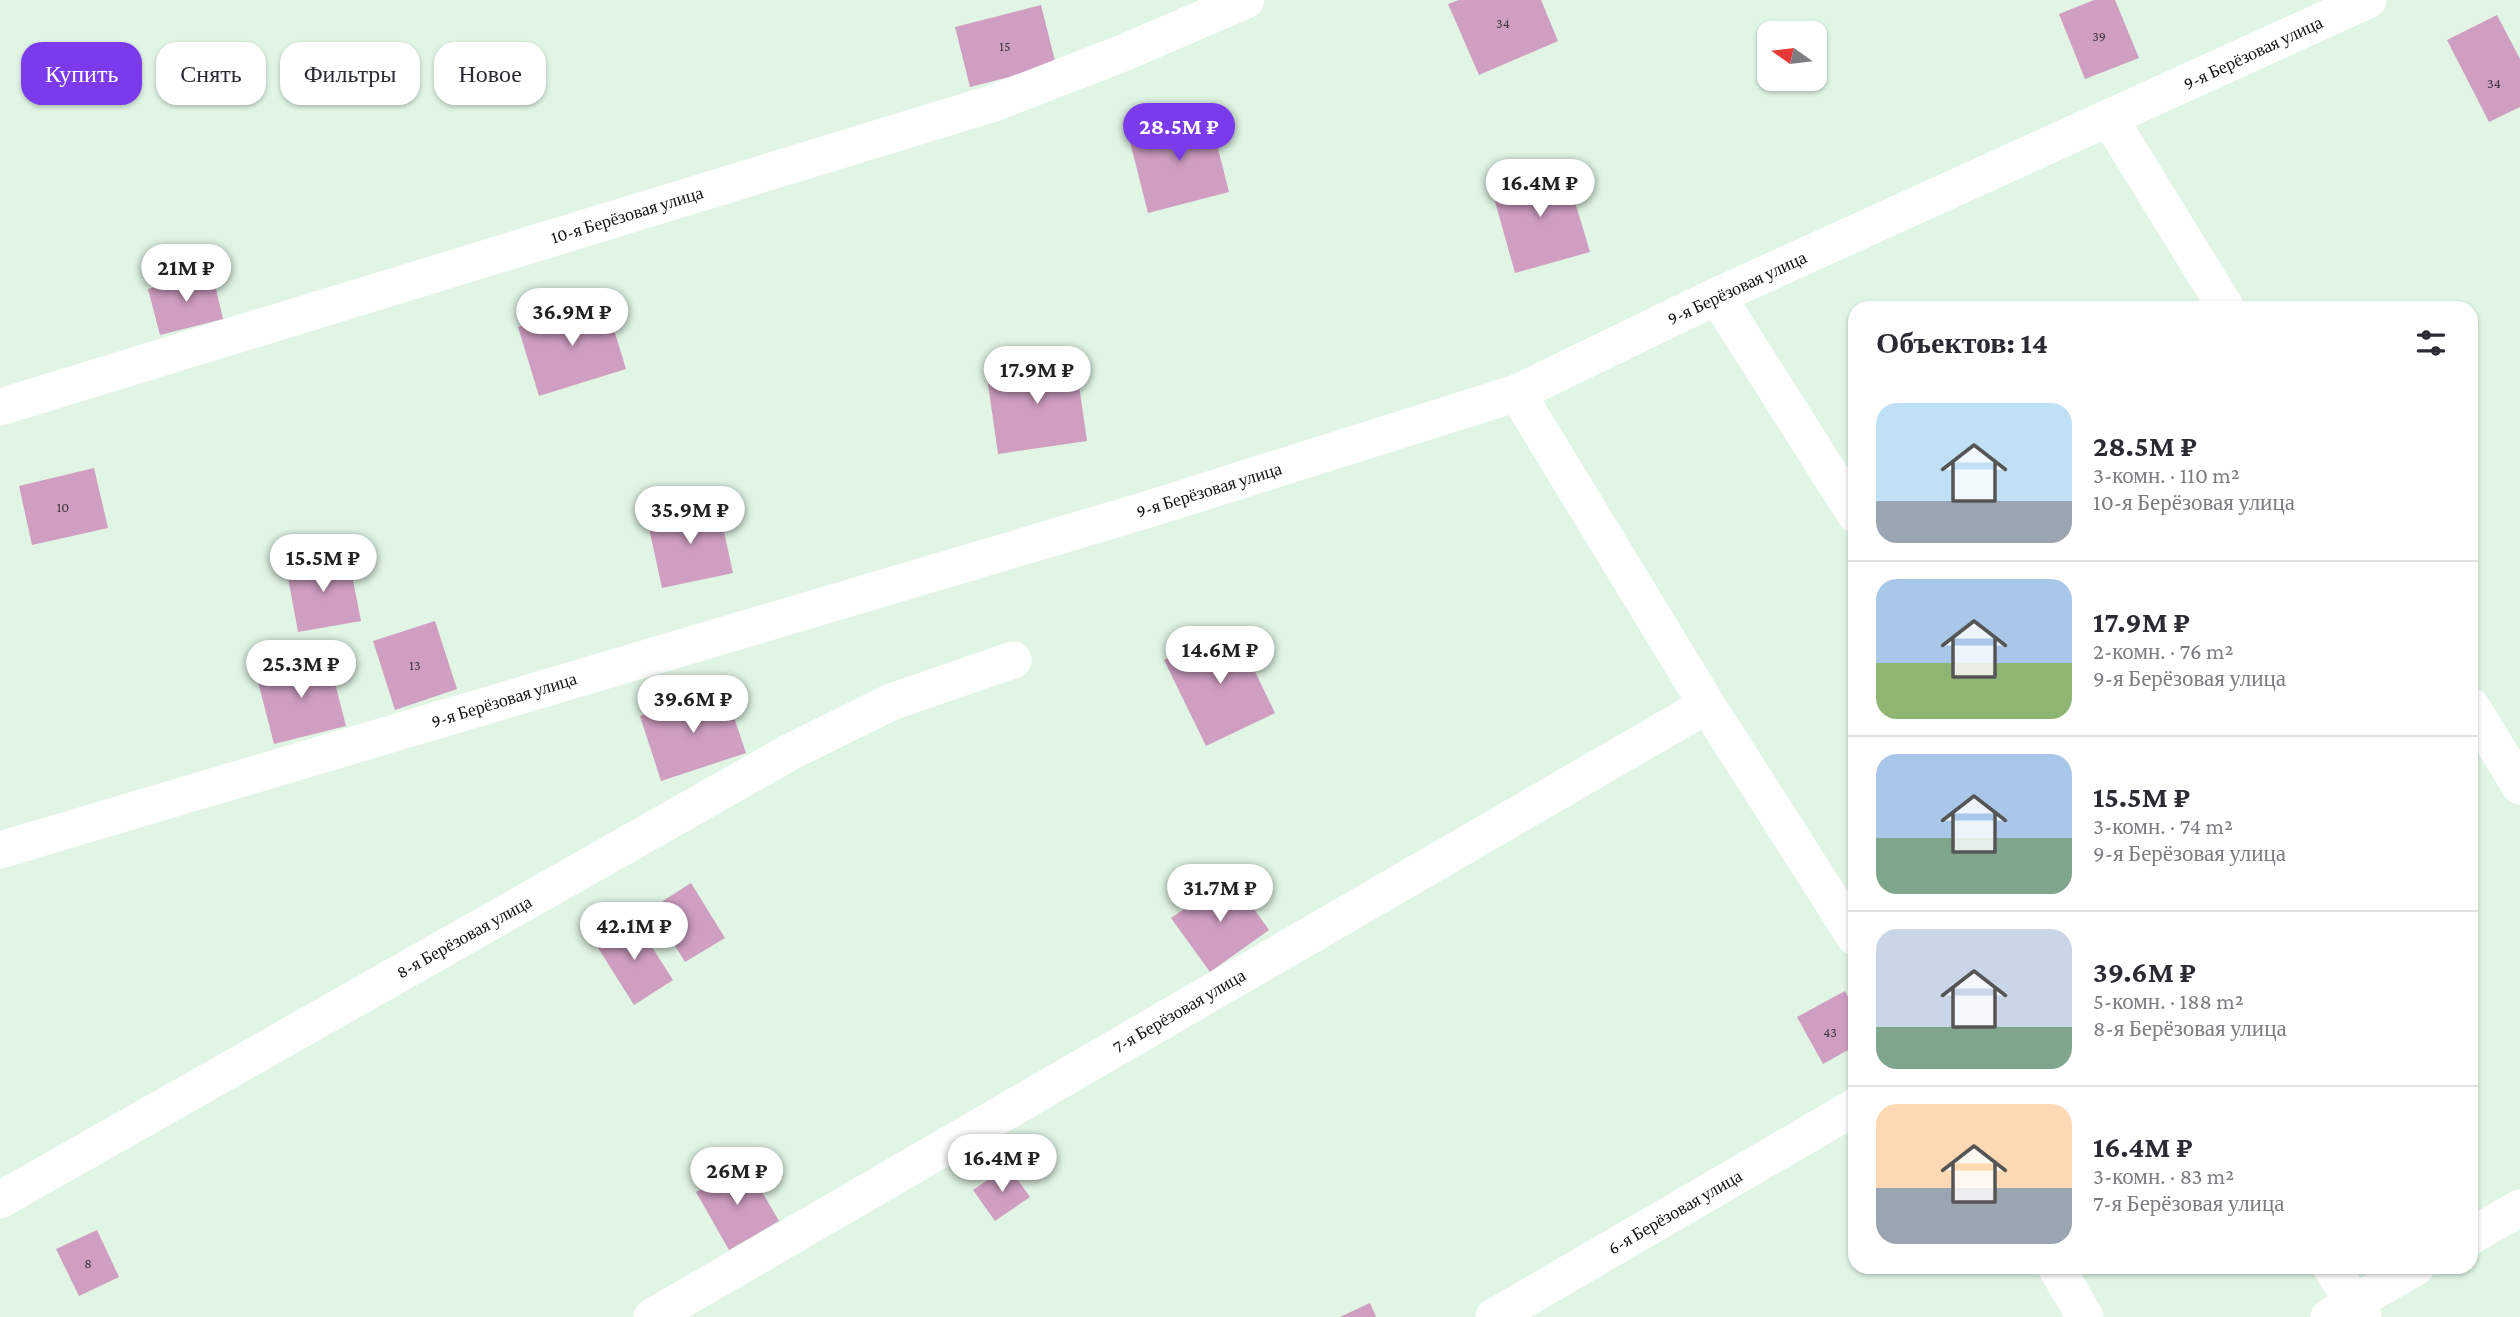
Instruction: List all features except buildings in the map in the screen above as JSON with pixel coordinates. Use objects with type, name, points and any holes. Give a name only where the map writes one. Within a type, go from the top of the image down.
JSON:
[{"type":"street","name":"10-я Берёзовая улица","points":[[0,407],[994,103],[1123,53],[1245,0]]},
{"type":"street","name":"9-я Берёзовая улица","points":[[0,850],[1146,510],[1517,393],[1717,296],[2368,0]]},
{"type":"street","points":[[2109,118],[2222,301]]},
{"type":"street","points":[[1717,296],[1848,503]]},
{"type":"street","points":[[1517,393],[1707,705],[1848,926]]},
{"type":"street","name":"8-я Берёзовая улица","points":[[0,1200],[790,752],[891,702],[1013,660]]},
{"type":"street","name":"7-я Берёзовая улица","points":[[652,1317],[1707,705]]},
{"type":"street","points":[[2478,717],[2520,786]]},
{"type":"street","name":"6-я Берёзовая улица","points":[[1494,1317],[1848,1111]]},
{"type":"street","points":[[2478,1232],[2520,1208]]},
{"type":"street","points":[[2060,1274],[2085,1317]]},
{"type":"street","points":[[2334,1274],[2348,1312],[2405,1274]]}]
